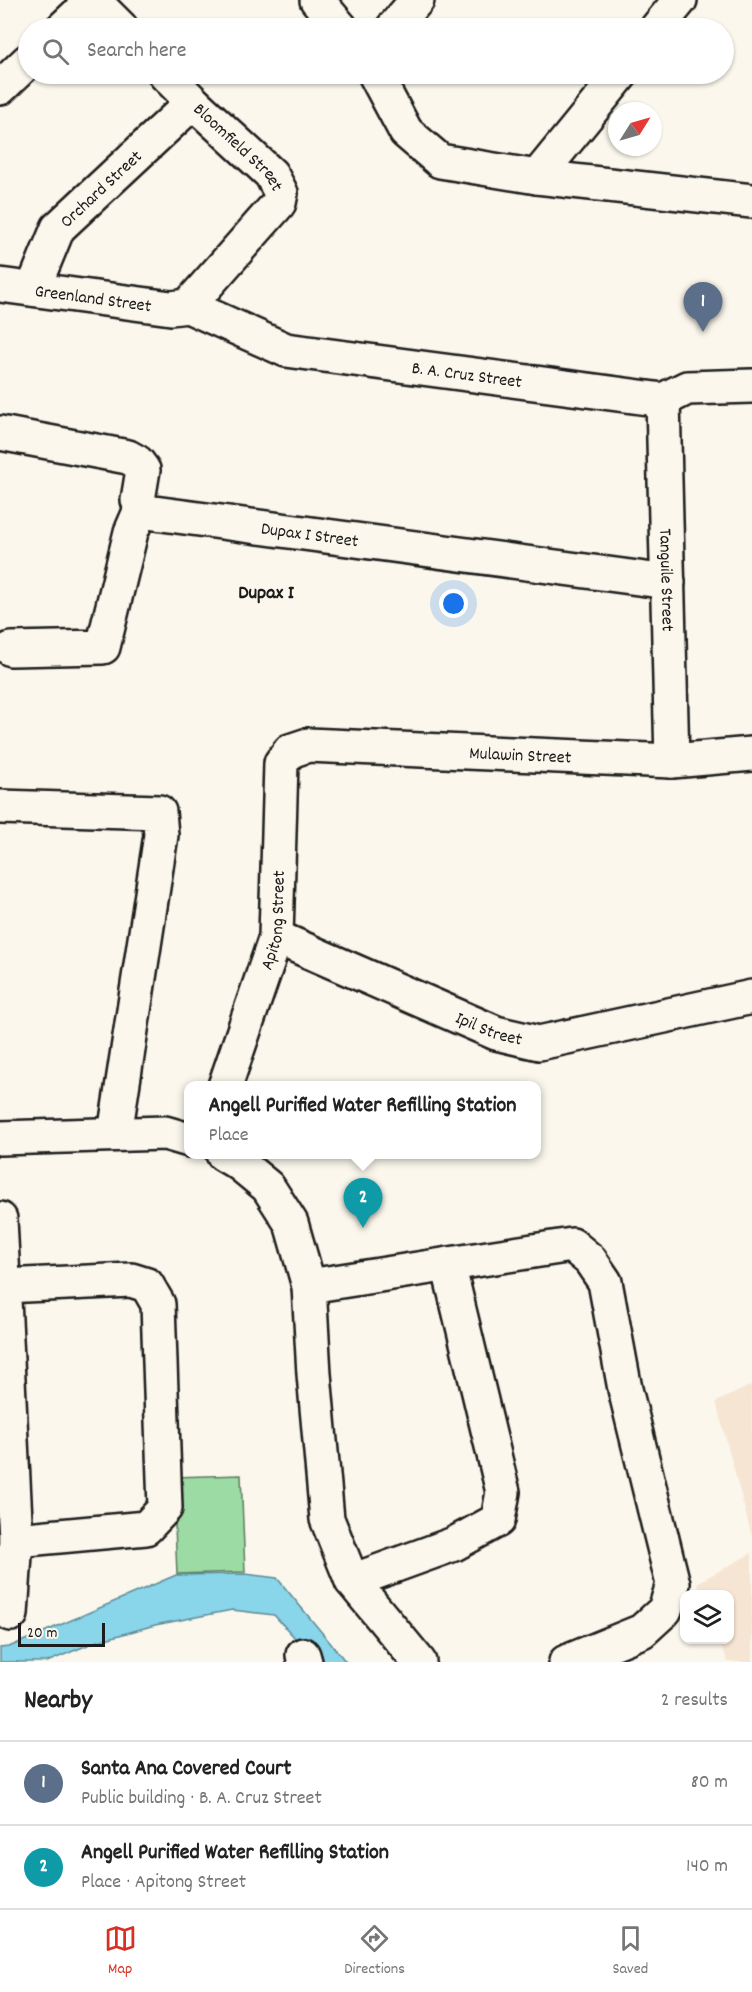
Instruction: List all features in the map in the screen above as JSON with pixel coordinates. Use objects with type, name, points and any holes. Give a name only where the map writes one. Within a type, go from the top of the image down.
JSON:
[{"type":"street","points":[[74,18],[93,0],[111,18]]},
{"type":"street","points":[[317,0],[333,18]]},
{"type":"street","points":[[402,18],[417,0]]},
{"type":"street","points":[[665,18],[680,0]]},
{"type":"street","points":[[0,88],[18,71]]},
{"type":"street","name":"Bloomfield Street","points":[[175,84],[271,174],[281,193],[279,203],[188,306]]},
{"type":"street","points":[[380,84],[406,132],[440,161],[537,177],[752,201]]},
{"type":"street","points":[[537,177],[613,84]]},
{"type":"street","name":"Orchard Street","points":[[33,289],[58,228],[193,102]]},
{"type":"street","name":"Greenland Street","points":[[0,285],[171,308],[188,306]]},
{"type":"street","name":"B. A. Cruz Street","points":[[188,306],[286,350],[663,400]]},
{"type":"street","points":[[663,400],[687,388],[752,386]]},
{"type":"street","name":"Tanguile Street","points":[[663,400],[672,761]]},
{"type":"street","points":[[0,433],[128,457],[137,462],[143,470],[138,500],[141,509],[131,532],[103,646],[11,649]]},
{"type":"street","name":"Dupax I Street","points":[[141,509],[147,512],[668,582]]},
{"type":"street","name":"Mulawin Street","points":[[290,751],[308,745],[672,761],[752,754]]},
{"type":"street","name":"Apitong Street","points":[[227,1081],[276,937],[281,763],[290,751]]},
{"type":"street","points":[[0,807],[159,812],[161,835],[115,1134]]},
{"type":"street","name":"Ipil Street","points":[[276,937],[496,1033],[539,1042],[752,997]]},
{"type":"street","points":[[0,1138],[165,1133],[184,1139]]},
{"type":"street","points":[[231,1159],[240,1164],[268,1188],[291,1223],[309,1286],[327,1519],[352,1581],[419,1662]]},
{"type":"street","points":[[0,1219],[16,1540],[11,1614]]},
{"type":"street","points":[[309,1286],[572,1245],[591,1260],[605,1282],[625,1389],[673,1584],[665,1610],[642,1631],[566,1662]]},
{"type":"street","points":[[352,1581],[454,1544],[498,1520],[503,1492],[448,1264]]},
{"type":"street","points":[[4,1286],[131,1280],[147,1285],[158,1304],[165,1508],[146,1528],[16,1540]]},
{"type":"shaded area","points":[[752,1385],[752,1537],[716,1402]]},
{"type":"shaded area","points":[[752,1553],[752,1662],[728,1662],[721,1644],[734,1644],[734,1590],[700,1590],[697,1583]]},
{"type":"green space","points":[[241,1475],[245,1572],[177,1574],[173,1477]]},
{"type":"water","points":[[245,1574],[277,1578],[346,1662],[317,1662],[274,1615],[232,1610],[155,1625],[95,1642],[47,1662],[0,1662],[0,1648],[9,1647],[176,1575]]},
{"type":"place","name":"Santa Ana Covered Court","points":[[703,332]]},
{"type":"place","name":"Angell Purified Water Refilling Station","points":[[363,1228]]},
{"type":"district","name":"Dupax I","points":[[266,591]]}]
